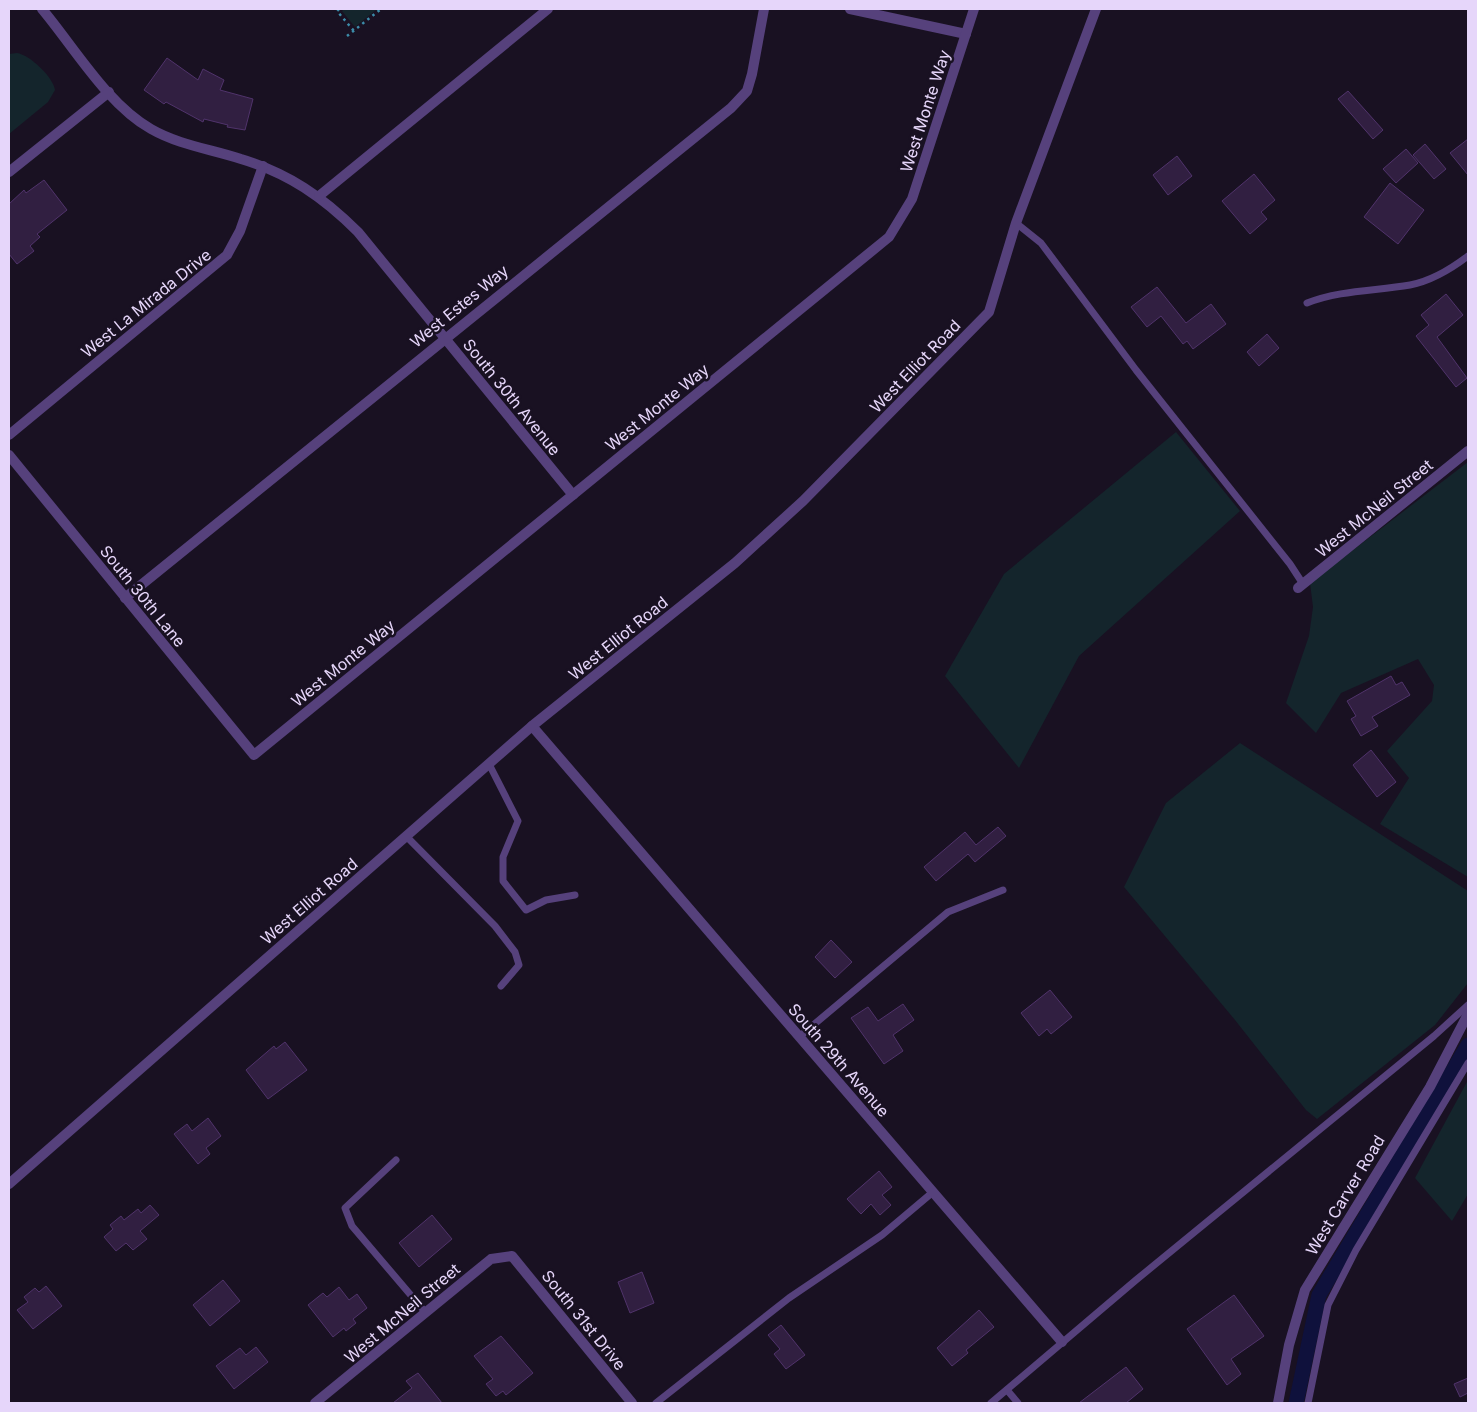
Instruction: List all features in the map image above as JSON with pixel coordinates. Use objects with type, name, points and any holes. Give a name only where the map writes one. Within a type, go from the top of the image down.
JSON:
[{"type":"street","points":[[319,196],[548,9]]},
{"type":"street","name":"West Estes Way","points":[[125,598],[444,338],[731,108],[746,91],[752,74],[764,9]]},
{"type":"street","points":[[850,9],[966,34]]},
{"type":"street","name":"West Monte Way","points":[[254,756],[889,237],[912,200],[974,9]]},
{"type":"street","name":"West Elliot Road","points":[[9,1184],[532,726],[742,557],[803,501],[989,312],[1016,223],[1096,9]]},
{"type":"street","name":"South 30th Avenue","points":[[43,10],[109,92],[140,122],[165,136],[263,166],[287,176],[319,196],[358,232],[573,495]]},
{"type":"street","points":[[9,172],[109,92]]},
{"type":"street","name":"West La Mirada Drive","points":[[9,435],[227,255],[240,231],[263,166]]},
{"type":"street","name":"West McNeil Street","points":[[1300,586],[1468,451]]},
{"type":"street","name":"South 30th Lane","points":[[9,455],[254,756]]},
{"type":"street","name":"South 29th Avenue","points":[[532,726],[1062,1342]]},
{"type":"street","name":"West Carver Road","points":[[1278,1403],[1289,1345],[1305,1290],[1430,1087],[1468,1014]]},
{"type":"street","name":"West McNeil Street","points":[[315,1403],[491,1259],[512,1256]]},
{"type":"street","name":"South 31st Drive","points":[[512,1256],[632,1403]]},
{"type":"lane","points":[[1016,223],[1041,243],[1136,370],[1290,564],[1300,586]]},
{"type":"lane","points":[[1307,303],[1326,296],[1412,285],[1447,271],[1468,256]]},
{"type":"lane","points":[[489,764],[518,821],[503,857],[503,881],[526,910],[546,900],[575,895]]},
{"type":"lane","points":[[406,836],[495,926],[515,952],[519,966],[501,986]]},
{"type":"lane","points":[[799,1037],[948,912],[1003,890]]},
{"type":"lane","points":[[991,1403],[1062,1342],[1434,1036],[1468,1005]]},
{"type":"lane","points":[[1308,1403],[1328,1305],[1356,1250],[1468,1063]]},
{"type":"lane","points":[[396,1160],[345,1208],[352,1226],[426,1313]]},
{"type":"lane","points":[[656,1403],[789,1298],[882,1235],[933,1192]]},
{"type":"lane","points":[[1007,1390],[1018,1403]]},
{"type":"path","points":[[340,9],[337,11],[354,31]]},
{"type":"path","points":[[347,36],[379,9]]},
{"type":"shaded area","points":[[344,9],[376,10],[355,27],[342,11]]},
{"type":"shaded area","points":[[17,53],[40,67],[50,79],[55,90],[48,102],[9,134],[9,54]]},
{"type":"shaded area","points":[[1176,432],[1240,511],[1079,656],[1019,768],[945,676],[1004,574]]},
{"type":"shaded area","points":[[1468,462],[1468,877],[1380,824],[1409,778],[1387,751],[1432,701],[1434,685],[1418,659],[1341,693],[1316,733],[1286,703],[1309,636],[1313,607],[1310,583]]},
{"type":"shaded area","points":[[1240,743],[1468,891],[1468,983],[1435,1025],[1317,1119],[1306,1110],[1235,1020],[1124,887],[1166,803]]},
{"type":"shaded area","points":[[1468,1080],[1468,1194],[1452,1221],[1415,1178]]},
{"type":"building","points":[[167,58],[198,80],[203,69],[224,80],[220,90],[253,99],[245,130],[227,127],[228,125],[204,119],[203,122],[166,102],[164,104],[144,90]]},
{"type":"building","points":[[1348,91],[1383,130],[1373,139],[1338,99]]},
{"type":"building","points":[[1468,139],[1468,175],[1450,153]]},
{"type":"building","points":[[1425,144],[1446,169],[1434,179],[1413,155]]},
{"type":"building","points":[[1406,149],[1418,163],[1396,183],[1383,169]]},
{"type":"building","points":[[1177,156],[1192,176],[1168,195],[1153,175]]},
{"type":"building","points":[[1254,174],[1275,200],[1261,212],[1267,219],[1250,234],[1222,201]]},
{"type":"building","points":[[44,180],[67,210],[37,234],[40,237],[30,246],[34,251],[17,264],[9,254],[9,204],[24,190],[26,193]]},
{"type":"building","points":[[1390,183],[1424,210],[1398,244],[1364,217]]},
{"type":"building","points":[[1157,287],[1186,323],[1211,304],[1226,324],[1193,349],[1187,341],[1183,344],[1161,316],[1147,327],[1131,307]]},
{"type":"building","points":[[1446,294],[1463,315],[1437,337],[1467,378],[1456,387],[1416,336],[1429,325],[1421,315]]},
{"type":"building","points":[[1267,334],[1279,348],[1259,366],[1247,352]]},
{"type":"building","points":[[1391,676],[1396,685],[1402,682],[1410,695],[1372,717],[1378,726],[1361,736],[1351,719],[1356,716],[1347,701]]},
{"type":"building","points":[[1371,750],[1396,782],[1377,797],[1353,765]]},
{"type":"building","points":[[998,827],[1006,836],[975,862],[968,854],[936,881],[924,867],[965,832],[976,845]]},
{"type":"building","points":[[831,940],[852,962],[835,978],[815,957]]},
{"type":"building","points":[[1050,990],[1072,1017],[1051,1034],[1047,1029],[1039,1036],[1021,1013]]},
{"type":"building","points":[[903,1004],[914,1020],[893,1035],[903,1051],[884,1064],[851,1018],[868,1007],[878,1021]]},
{"type":"building","points":[[285,1042],[307,1070],[268,1099],[246,1070],[274,1046],[276,1049]]},
{"type":"building","points":[[208,1118],[221,1136],[206,1148],[210,1154],[198,1164],[174,1134],[187,1124],[192,1131]]},
{"type":"building","points":[[879,1171],[892,1187],[882,1195],[891,1205],[880,1215],[871,1204],[861,1214],[847,1199]]},
{"type":"building","points":[[150,1205],[159,1215],[140,1231],[147,1239],[133,1250],[126,1243],[116,1251],[104,1237],[113,1229],[110,1225],[121,1216],[124,1220],[138,1209],[141,1213]]},
{"type":"building","points":[[432,1215],[452,1239],[419,1267],[399,1243]]},
{"type":"building","points":[[642,1272],[654,1303],[630,1313],[618,1282]]},
{"type":"building","points":[[223,1280],[240,1301],[210,1326],[193,1305]]},
{"type":"building","points":[[46,1286],[62,1306],[33,1329],[17,1310],[28,1302],[24,1297],[35,1288],[39,1292]]},
{"type":"building","points":[[339,1287],[349,1300],[357,1294],[367,1308],[353,1319],[356,1323],[346,1331],[344,1328],[333,1337],[308,1305],[323,1293],[327,1297]]},
{"type":"building","points":[[1234,1295],[1264,1336],[1231,1359],[1241,1374],[1227,1385],[1187,1329]]},
{"type":"building","points":[[979,1310],[994,1327],[966,1350],[968,1353],[952,1366],[937,1348]]},
{"type":"building","points":[[781,1325],[805,1355],[786,1369],[774,1354],[780,1349],[768,1335]]},
{"type":"building","points":[[501,1336],[533,1373],[506,1395],[503,1391],[496,1396],[486,1384],[493,1379],[474,1356]]},
{"type":"building","points":[[256,1347],[268,1362],[234,1389],[216,1366],[240,1348],[246,1355]]},
{"type":"building","points":[[1126,1367],[1143,1389],[1126,1403],[1079,1403]]},
{"type":"building","points":[[418,1373],[442,1403],[393,1403],[412,1388],[406,1381]]},
{"type":"building","points":[[1468,1378],[1468,1393],[1460,1397],[1454,1384]]},
{"type":"waterway","points":[[1296,1403],[1319,1295],[1468,1045]]}]
